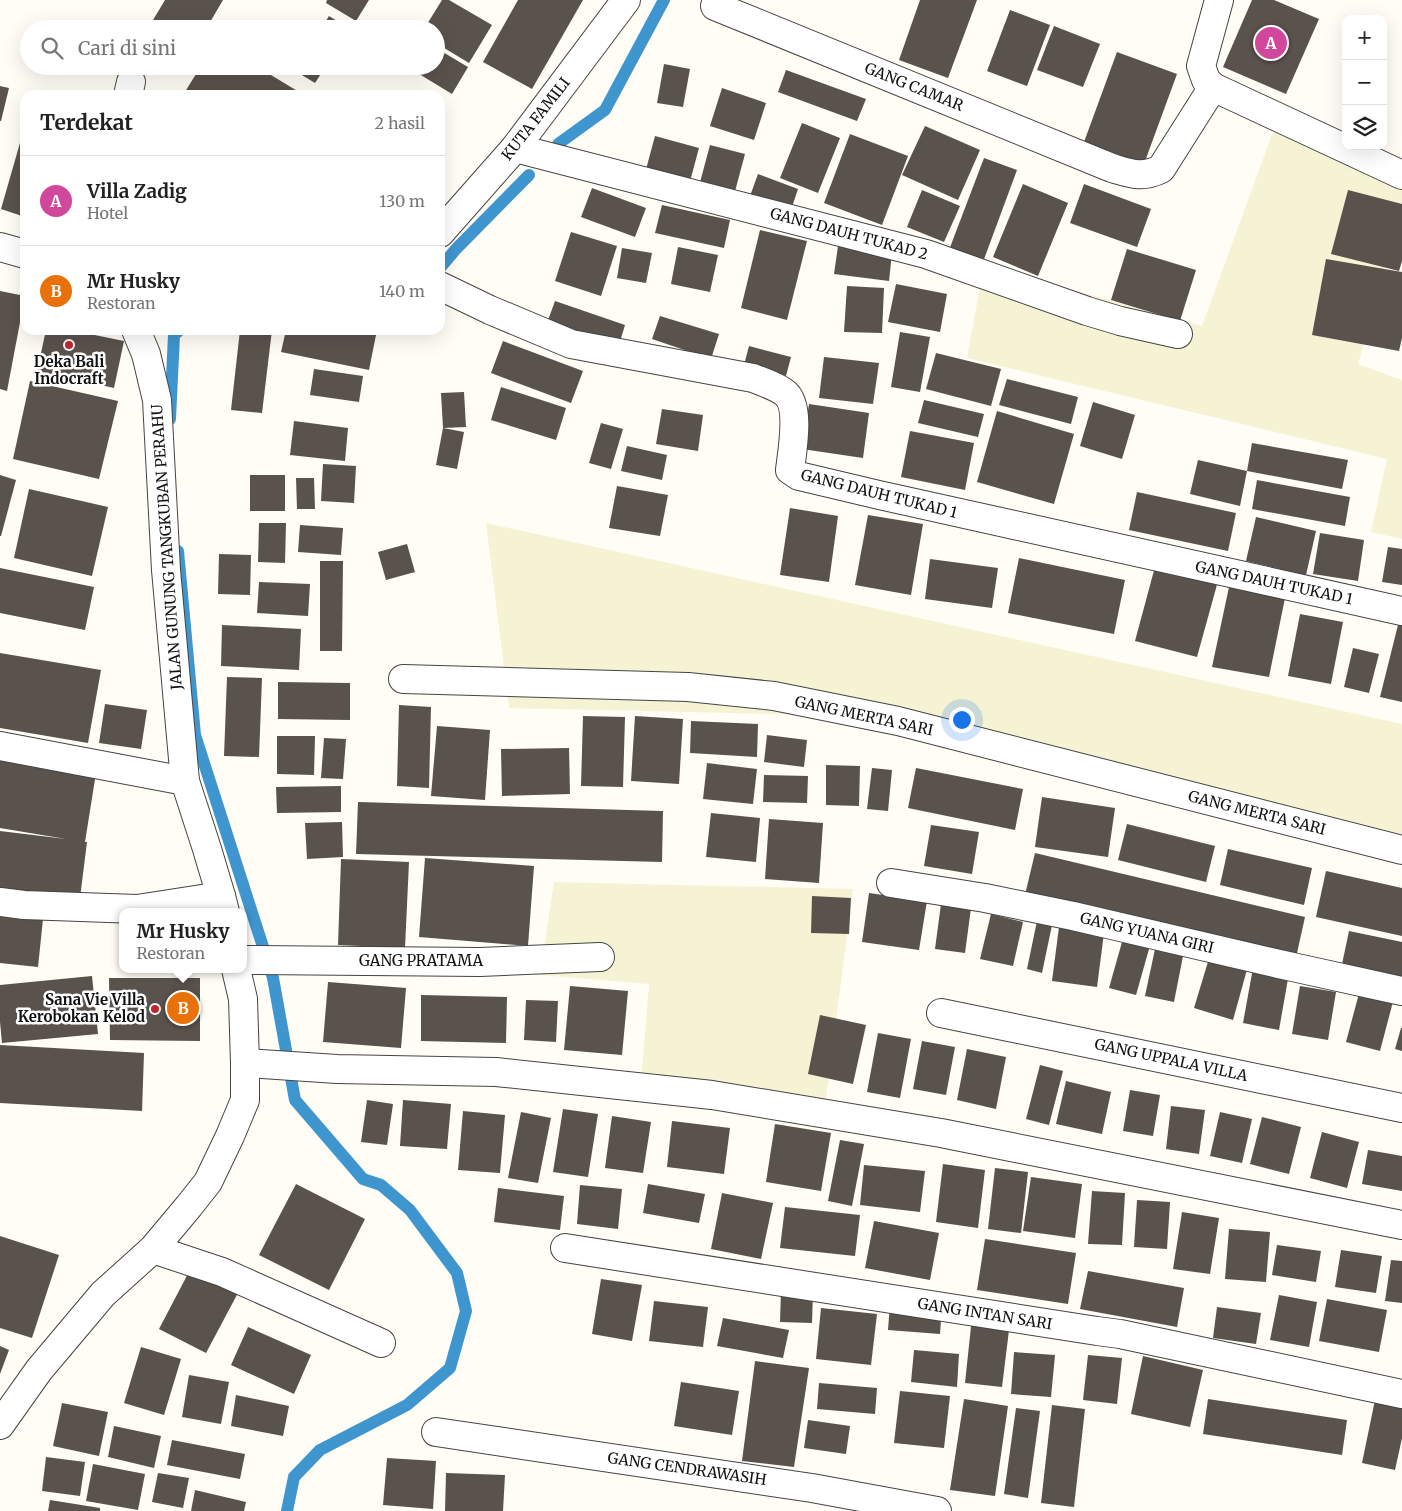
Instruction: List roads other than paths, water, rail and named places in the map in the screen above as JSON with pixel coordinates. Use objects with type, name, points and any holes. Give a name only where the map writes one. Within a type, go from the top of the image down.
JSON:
[{"type":"street","name":"KUTA FAMILI","points":[[445,227],[515,148],[626,0]]},
{"type":"street","points":[[1219,0],[1201,66],[1206,80],[1213,87],[1402,176]]},
{"type":"street","name":"GANG CAMAR","points":[[715,6],[1112,168],[1136,175],[1150,174],[1162,169],[1213,87]]},
{"type":"street","name":"GANG DAUH TUKAD 2","points":[[515,148],[926,254],[1087,311],[1120,321],[1178,334]]},
{"type":"street","points":[[0,246],[20,252]]},
{"type":"street","name":"GANG DAUH TUKAD 1","points":[[445,288],[490,310],[572,344],[753,378],[772,386],[785,393],[791,400],[794,413],[794,434],[790,470],[799,476],[888,498],[1402,611]]},
{"type":"street","name":"JALAN GUNUNG TANGKUBAN PERAHU","points":[[138,335],[146,354],[157,400],[166,570],[185,781],[223,904]]},
{"type":"street","name":"GANG MERTA SARI","points":[[403,679],[688,687],[774,696],[908,724],[1402,850]]},
{"type":"street","points":[[0,746],[185,781]]},
{"type":"street","name":"GANG YUANA GIRI","points":[[891,883],[985,898],[1073,916],[1402,991]]},
{"type":"street","points":[[0,902],[24,905],[119,908]]},
{"type":"street","points":[[154,908],[223,904]]},
{"type":"street","name":"GANG PRATAMA","points":[[247,960],[480,962],[600,957]]},
{"type":"street","points":[[0,1425],[39,1370],[103,1294],[153,1249],[208,1182],[245,1100],[243,999],[237,973]]},
{"type":"street","name":"GANG UPPALA VILLA","points":[[940,1013],[1402,1108]]},
{"type":"street","points":[[245,1063],[337,1069],[496,1072],[712,1094],[941,1133],[1402,1225]]},
{"type":"street","name":"GANG INTAN SARI","points":[[565,1248],[1120,1334],[1402,1394]]},
{"type":"street","points":[[153,1249],[222,1272],[381,1343]]},
{"type":"street","name":"GANG CENDRAWASIH","points":[[436,1432],[812,1488],[937,1511]]},
{"type":"waterway","points":[[558,144],[605,110],[664,0]]},
{"type":"waterway","points":[[445,262],[529,175]]},
{"type":"waterway","points":[[170,419],[174,335]]},
{"type":"waterway","points":[[178,551],[195,735],[273,978],[295,1100],[363,1179],[381,1185],[410,1210],[457,1273],[466,1311],[450,1368],[407,1405],[320,1450],[294,1477],[287,1511]]},
{"type":"place","name":"Villa Zadig","points":[[1271,43]]},
{"type":"place","name":"Deka Bali Indocraft","points":[[69,345]]},
{"type":"place","name":"Mr Husky","points":[[183,1008]]},
{"type":"place","name":"Sana Vie Villa Kerobokan Kelod","points":[[155,1009]]}]
